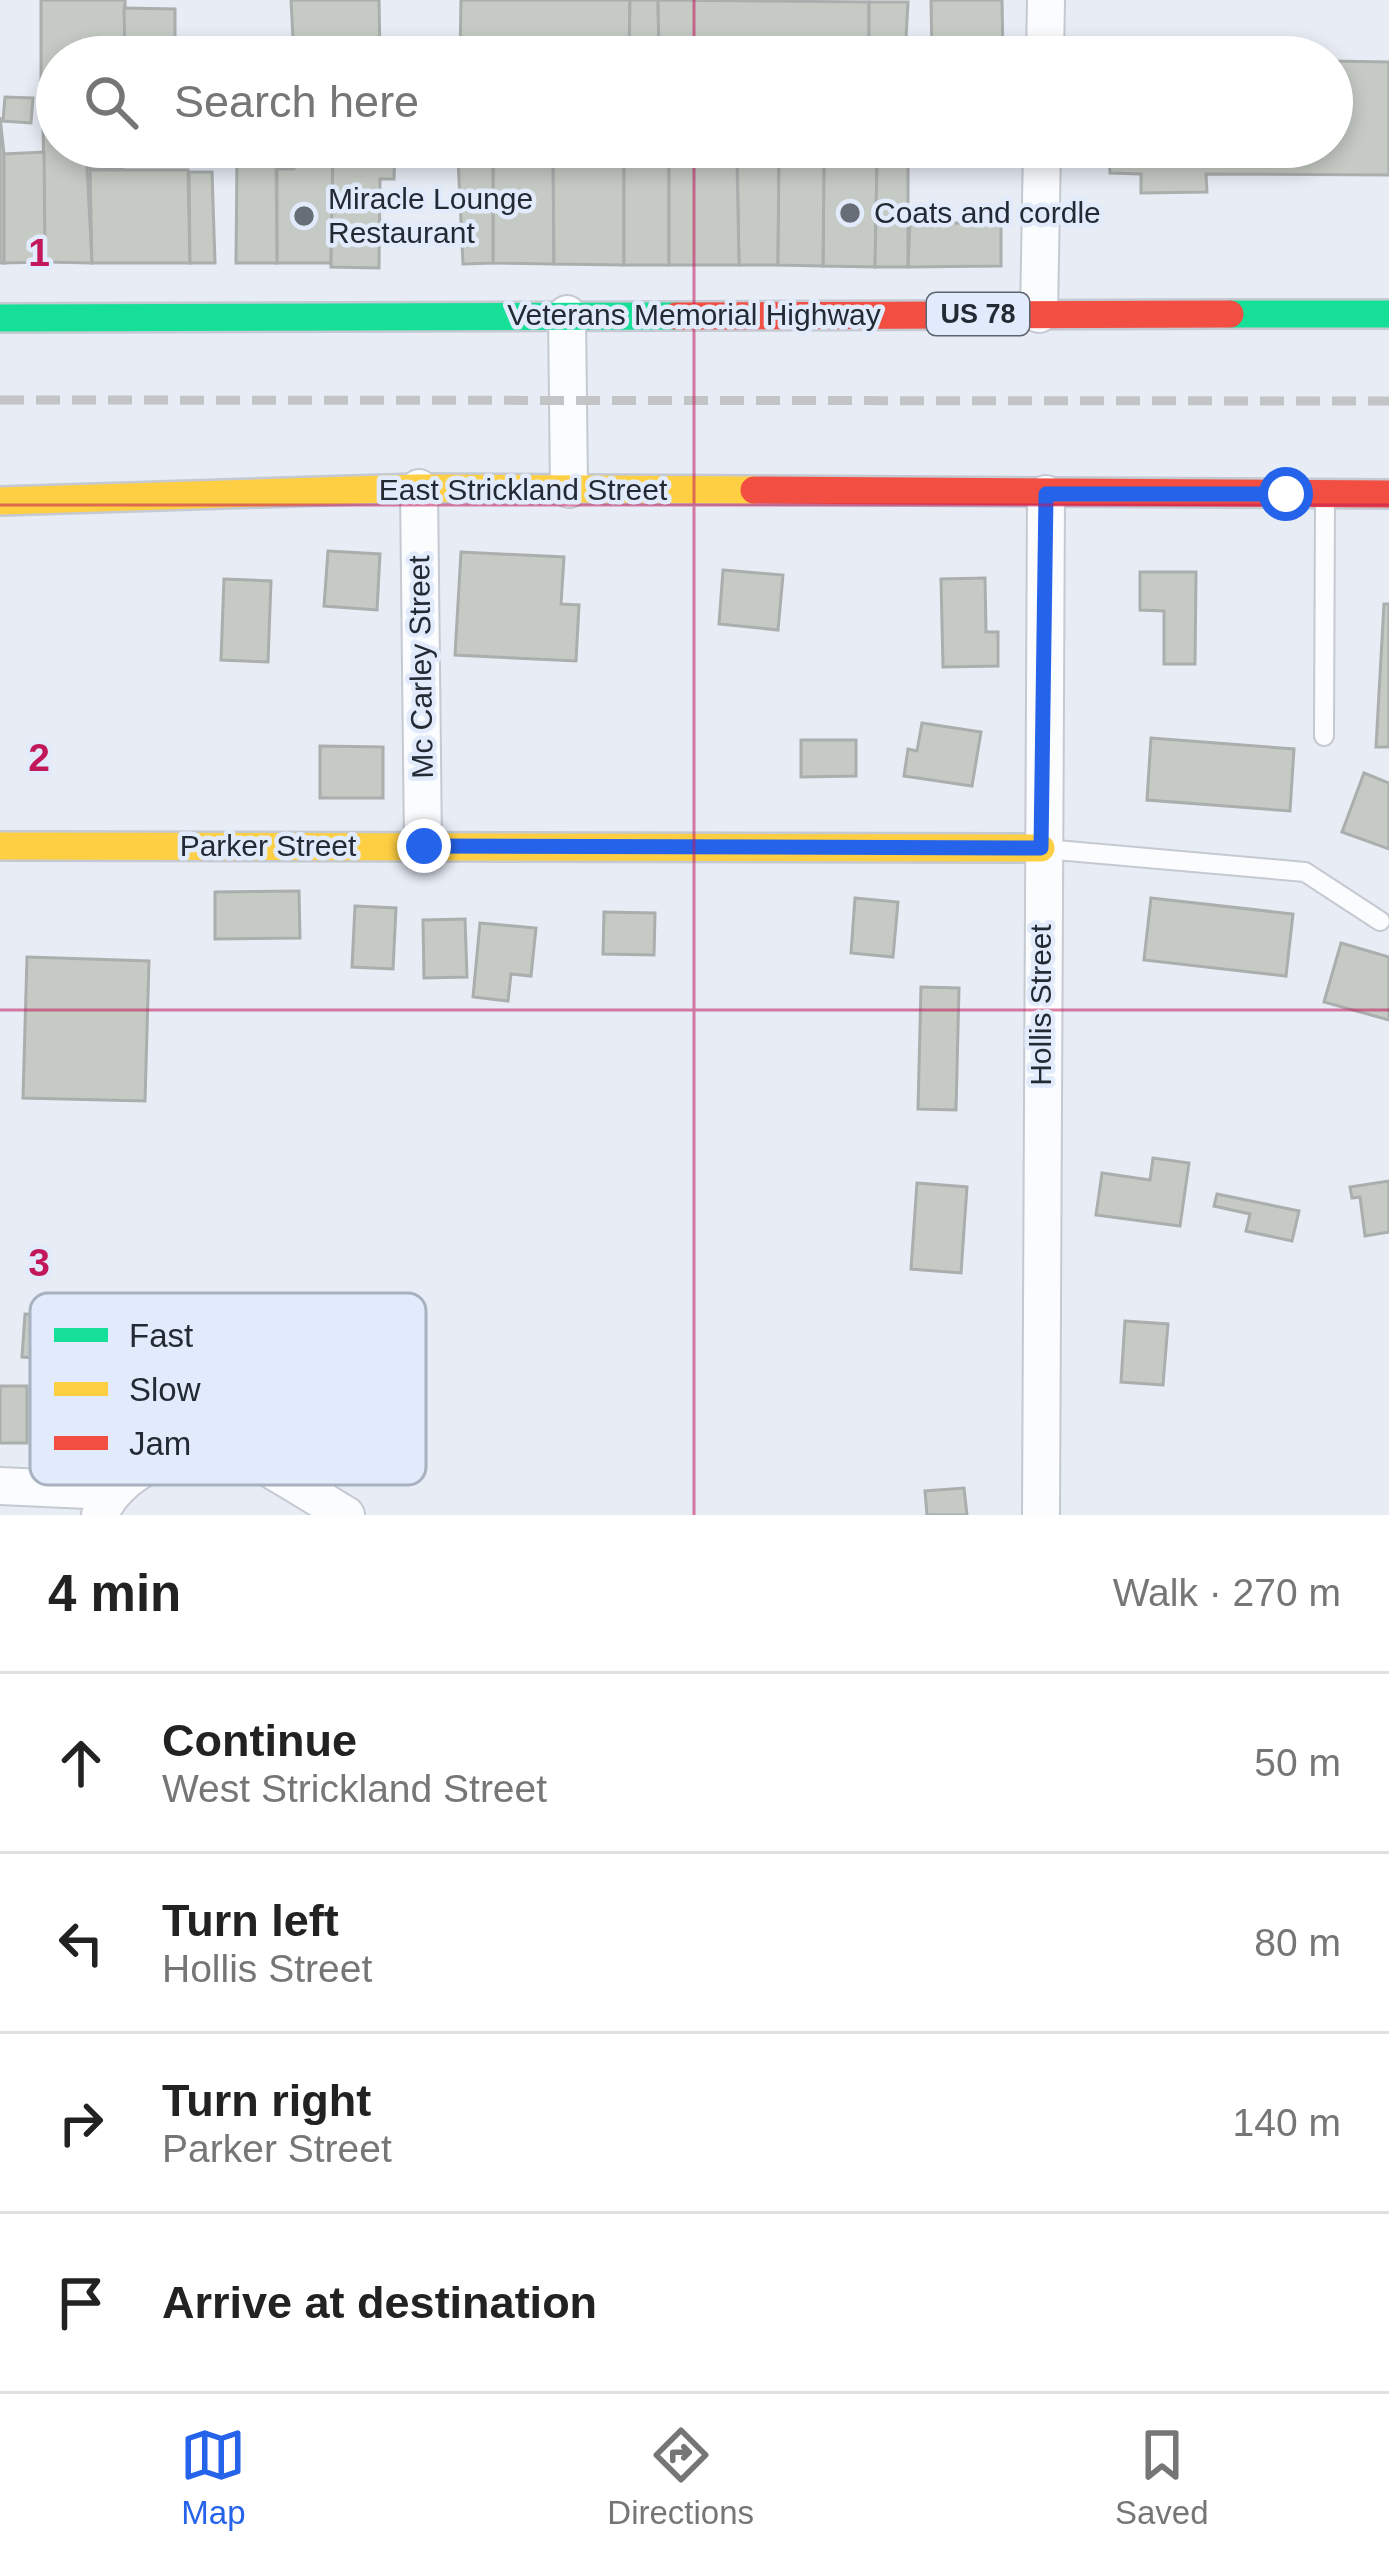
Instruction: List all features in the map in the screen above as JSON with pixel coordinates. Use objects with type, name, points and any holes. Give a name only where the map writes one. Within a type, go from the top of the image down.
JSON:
[{"type":"street","points":[[1045,36],[1046,0]]},
{"type":"street","points":[[1039,314],[1042,168]]},
{"type":"street","points":[[567,314],[568,489]]},
{"type":"street","name":"Veterans Memorial Highway","points":[[0,318],[1389,314]]},
{"type":"street","name":"East Strickland Street","points":[[0,501],[419,488],[1389,494]]},
{"type":"street","name":"Mc Carley Street","points":[[419,488],[424,846]]},
{"type":"street","name":"Hollis Street","points":[[1041,1515],[1046,494]]},
{"type":"street","name":"Parker Street","points":[[0,846],[1041,848]]},
{"type":"street","points":[[293,1485],[346,1515]]},
{"type":"street","points":[[0,1486],[104,1503]]},
{"type":"lane","points":[[1324,736],[1325,494]]},
{"type":"lane","points":[[1041,848],[1305,872],[1380,921]]},
{"type":"building","points":[[41,0],[125,0],[125,36],[41,36]]},
{"type":"building","points":[[291,0],[379,0],[380,36],[293,36]]},
{"type":"building","points":[[461,0],[630,0],[629,36],[460,36]]},
{"type":"building","points":[[630,0],[658,0],[659,36],[629,36]]},
{"type":"building","points":[[658,0],[869,2],[869,36],[659,36]]},
{"type":"building","points":[[931,0],[1002,0],[1003,36],[932,36]]},
{"type":"building","points":[[869,2],[908,2],[906,36],[869,36]]},
{"type":"building","points":[[124,8],[175,9],[175,36],[125,36]]},
{"type":"building","points":[[1353,61],[1389,62],[1389,175],[1206,174],[1207,192],[1141,193],[1141,174],[1110,173],[1110,168],[1353,168]]},
{"type":"building","points":[[5,97],[33,98],[31,123],[3,121]]},
{"type":"building","points":[[0,117],[4,154],[4,263],[0,263]]},
{"type":"building","points":[[36,152],[36,168],[44,168],[45,262],[4,263],[4,154]]},
{"type":"building","points":[[44,168],[87,168],[92,263],[45,262]]},
{"type":"building","points":[[237,168],[276,168],[277,263],[236,263]]},
{"type":"building","name":"Miracle Lounge Restaurant","points":[[333,168],[331,263],[277,263],[277,169]]},
{"type":"building","points":[[333,168],[394,168],[394,179],[380,179],[379,268],[331,267]]},
{"type":"building","points":[[458,168],[493,168],[493,263],[463,264]]},
{"type":"building","points":[[493,168],[553,168],[554,264],[493,263]]},
{"type":"building","points":[[553,168],[624,168],[624,265],[554,264]]},
{"type":"building","points":[[624,168],[669,168],[669,265],[624,265]]},
{"type":"building","points":[[669,168],[737,168],[739,265],[669,265]]},
{"type":"building","points":[[737,168],[779,168],[778,265],[739,265]]},
{"type":"building","points":[[779,168],[824,168],[823,266],[778,265]]},
{"type":"building","name":"Coats and cordle","points":[[824,168],[877,168],[875,267],[823,266]]},
{"type":"building","points":[[877,168],[908,168],[908,267],[875,267]]},
{"type":"building","points":[[90,170],[188,170],[190,263],[92,263]]},
{"type":"building","points":[[189,172],[212,172],[215,263],[190,263]]},
{"type":"building","points":[[910,221],[1001,225],[1001,266],[908,267]]},
{"type":"building","points":[[328,551],[380,554],[377,610],[324,606]]},
{"type":"building","points":[[461,552],[564,557],[561,604],[579,605],[576,661],[455,655]]},
{"type":"building","points":[[723,570],[783,575],[778,630],[719,624]]},
{"type":"building","points":[[1140,572],[1196,572],[1195,664],[1164,664],[1164,611],[1140,610]]},
{"type":"building","points":[[985,578],[986,632],[998,632],[998,666],[943,667],[941,579]]},
{"type":"building","points":[[224,579],[271,581],[268,662],[221,660]]},
{"type":"building","points":[[1384,604],[1389,604],[1389,747],[1376,747]]},
{"type":"building","points":[[922,723],[981,732],[972,786],[904,776],[908,749],[917,751]]},
{"type":"building","points":[[1151,738],[1294,749],[1290,811],[1147,800]]},
{"type":"building","points":[[801,740],[856,740],[856,776],[801,777]]},
{"type":"building","points":[[320,746],[383,747],[383,798],[320,798]]},
{"type":"building","points":[[1364,773],[1389,783],[1389,849],[1342,832]]},
{"type":"building","points":[[299,891],[300,938],[215,939],[215,892]]},
{"type":"building","points":[[855,898],[898,902],[893,957],[851,953]]},
{"type":"building","points":[[1151,898],[1293,914],[1286,976],[1144,960]]},
{"type":"building","points":[[355,906],[396,908],[393,969],[352,967]]},
{"type":"building","points":[[604,912],[655,913],[654,955],[603,954]]},
{"type":"building","points":[[465,919],[467,977],[424,978],[423,920]]},
{"type":"building","points":[[480,923],[536,928],[531,976],[511,974],[508,1001],[473,997]]},
{"type":"building","points":[[1341,943],[1389,957],[1389,1020],[1324,1002]]},
{"type":"building","points":[[27,957],[149,961],[145,1101],[23,1098]]},
{"type":"building","points":[[921,987],[959,988],[956,1110],[918,1109]]},
{"type":"building","points":[[1153,1158],[1189,1163],[1180,1226],[1096,1215],[1102,1173],[1150,1180]]},
{"type":"building","points":[[1389,1181],[1389,1232],[1365,1236],[1360,1197],[1352,1198],[1350,1187]]},
{"type":"building","points":[[917,1183],[967,1187],[961,1273],[911,1269]]},
{"type":"building","points":[[1217,1194],[1299,1211],[1292,1241],[1246,1231],[1250,1214],[1214,1206]]},
{"type":"building","points":[[25,1314],[30,1314],[30,1358],[22,1357]]},
{"type":"building","points":[[1125,1321],[1168,1324],[1163,1385],[1121,1382]]},
{"type":"building","points":[[0,1386],[27,1386],[27,1443],[0,1443]]},
{"type":"building","points":[[964,1488],[967,1515],[927,1515],[925,1491]]},
{"type":"railway","points":[[0,400],[1389,401]]},
{"type":"traffic: fast","points":[[1230,314],[1389,314]]},
{"type":"traffic: fast","points":[[0,318],[676,316]]},
{"type":"traffic: slow","points":[[0,501],[419,488],[754,490]]},
{"type":"traffic: slow","points":[[0,846],[1041,848]]},
{"type":"traffic: jam","points":[[676,316],[1230,314]]},
{"type":"traffic: jam","points":[[754,490],[1389,494]]},
{"type":"place","name":"Coats and cordle","points":[[850,213]]},
{"type":"place","name":"Miracle Lounge Restaurant","points":[[304,216]]},
{"type":"route","points":[[424,846],[1041,848],[1046,494],[1286,494]]}]
